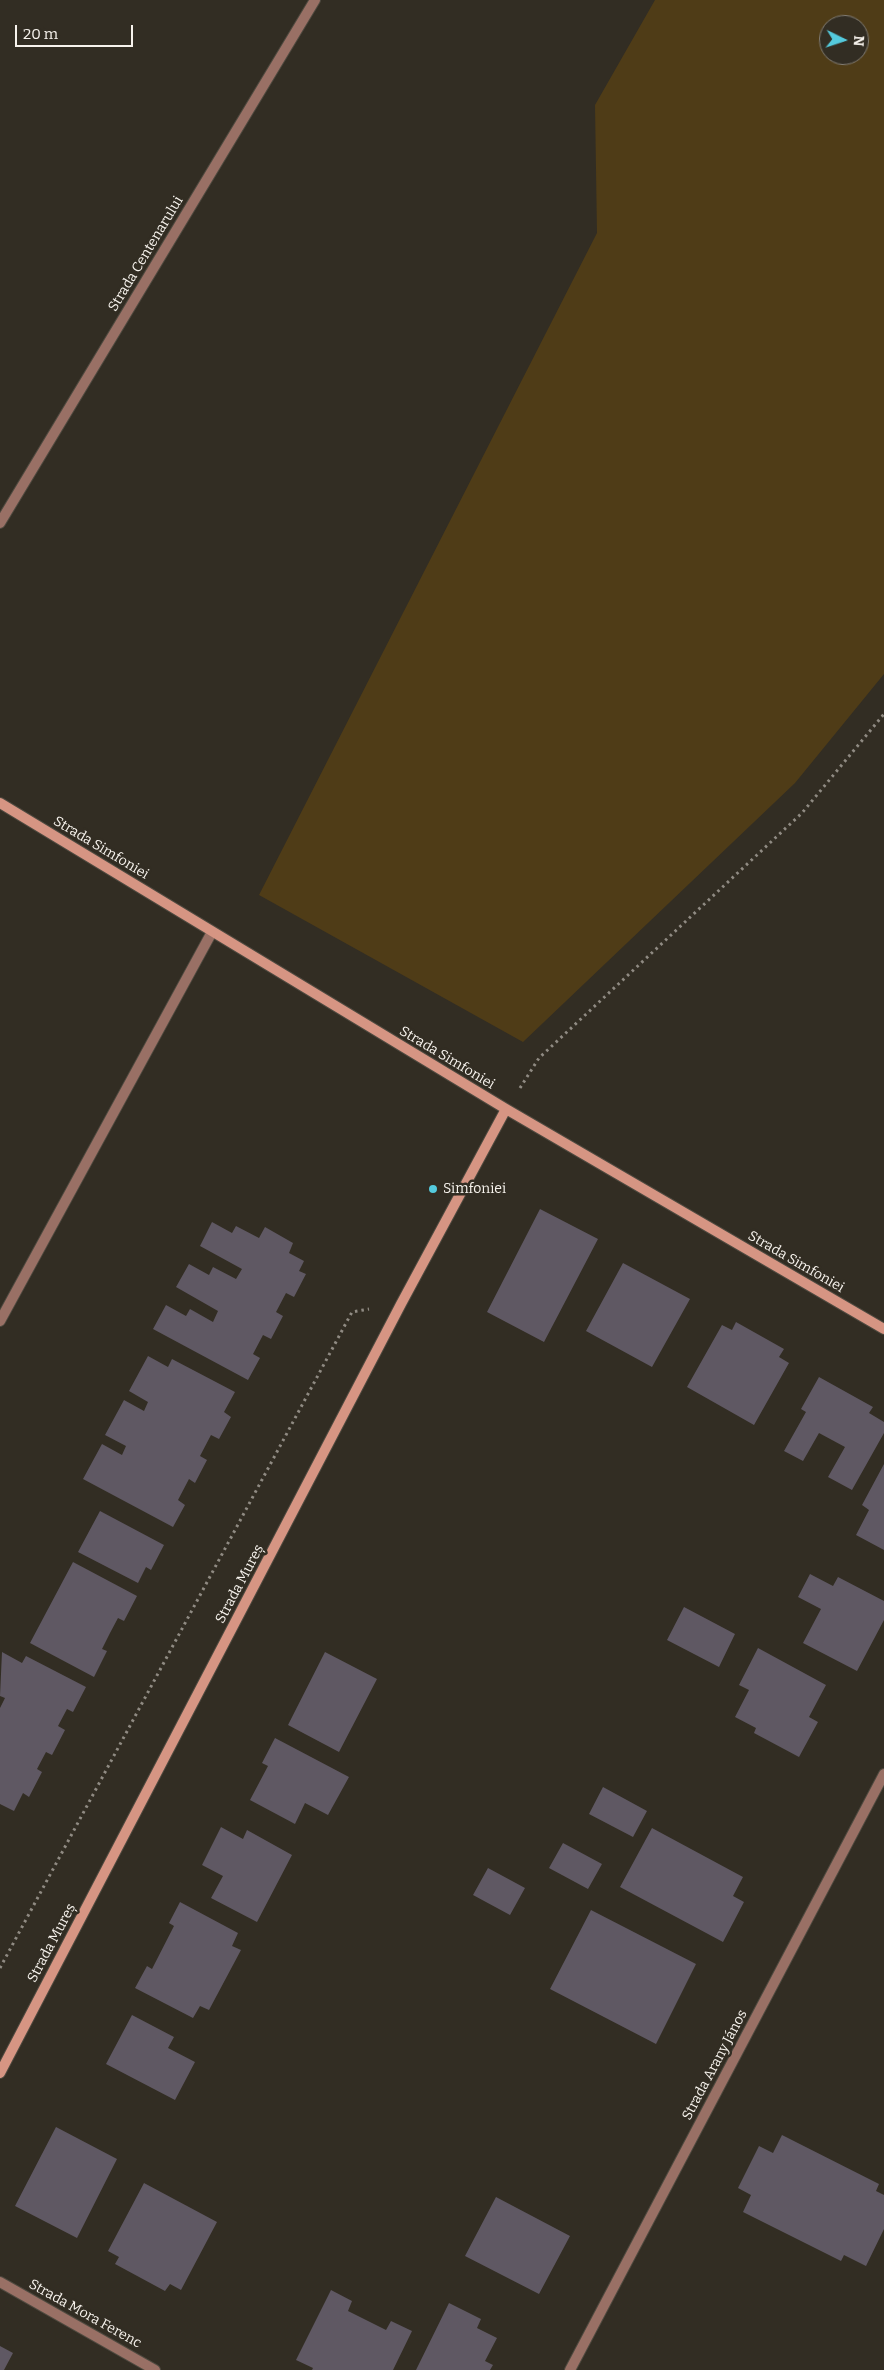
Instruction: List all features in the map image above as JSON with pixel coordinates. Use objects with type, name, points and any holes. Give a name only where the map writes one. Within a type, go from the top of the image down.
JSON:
[{"type":"street","name":"Strada Centenarului","points":[[0,523],[315,0]]},
{"type":"street","name":"Strada Simfoniei","points":[[0,803],[506,1109],[884,1329]]},
{"type":"street","points":[[0,1321],[212,932]]},
{"type":"street","name":"Strada Mureș","points":[[0,2073],[401,1304],[506,1109]]},
{"type":"street","name":"Strada Arany János","points":[[570,2370],[884,1774]]},
{"type":"street","name":"Strada Mora Ferenc","points":[[0,2282],[156,2370]]},
{"type":"path","points":[[506,1109],[539,1058],[802,813],[884,714]]},
{"type":"path","points":[[0,1968],[352,1312],[401,1304]]},
{"type":"shaded area","points":[[655,0],[884,0],[884,674],[795,783],[523,1042],[259,895],[597,233],[595,105]]},
{"type":"building","points":[[540,1209],[598,1239],[544,1342],[487,1312]]},
{"type":"building","points":[[212,1222],[232,1233],[236,1226],[259,1238],[265,1227],[293,1243],[289,1253],[304,1261],[299,1271],[306,1274],[294,1297],[286,1293],[276,1312],[283,1316],[271,1339],[263,1335],[253,1354],[260,1358],[248,1380],[153,1329],[166,1305],[186,1316],[190,1309],[213,1322],[218,1311],[176,1287],[189,1264],[209,1275],[213,1267],[236,1279],[242,1269],[200,1246]]},
{"type":"building","points":[[623,1263],[690,1299],[652,1367],[586,1331]]},
{"type":"building","points":[[736,1322],[784,1349],[779,1357],[789,1363],[754,1425],[687,1387],[722,1325],[732,1330]]},
{"type":"building","points":[[148,1356],[168,1367],[172,1359],[235,1392],[224,1412],[231,1417],[219,1439],[211,1435],[200,1456],[207,1460],[195,1483],[189,1479],[178,1500],[185,1505],[173,1527],[83,1479],[102,1444],[122,1455],[126,1446],[105,1435],[124,1400],[144,1411],[148,1402],[129,1391]]},
{"type":"building","points":[[819,1377],[873,1407],[869,1413],[884,1422],[884,1433],[852,1490],[828,1477],[845,1447],[819,1433],[803,1461],[784,1451],[806,1412],[801,1409]]},
{"type":"building","points":[[884,1464],[884,1550],[856,1535],[869,1510],[862,1505]]},
{"type":"building","points":[[100,1511],[164,1545],[151,1570],[146,1567],[138,1583],[78,1552]]},
{"type":"building","points":[[73,1562],[137,1596],[124,1621],[118,1618],[110,1633],[102,1649],[107,1651],[94,1677],[30,1643]]},
{"type":"building","points":[[810,1574],[833,1586],[838,1577],[884,1601],[884,1620],[857,1671],[803,1643],[821,1609],[798,1597]]},
{"type":"building","points":[[684,1607],[735,1634],[719,1667],[667,1640]]},
{"type":"building","points":[[758,1648],[826,1685],[809,1717],[818,1722],[799,1757],[754,1733],[756,1728],[735,1717],[749,1690],[739,1685]]},
{"type":"building","points":[[2,1652],[22,1663],[26,1656],[86,1687],[73,1712],[67,1709],[58,1726],[65,1730],[52,1755],[46,1752],[37,1769],[42,1772],[29,1797],[23,1793],[14,1811],[0,1804],[0,1708],[5,1698],[0,1696]]},
{"type":"building","points":[[325,1652],[377,1679],[339,1752],[288,1725]]},
{"type":"building","points":[[275,1738],[349,1777],[328,1815],[305,1803],[295,1824],[250,1800],[268,1766],[262,1763]]},
{"type":"building","points":[[603,1787],[647,1811],[633,1837],[589,1814]]},
{"type":"building","points":[[221,1827],[243,1839],[247,1830],[292,1855],[257,1922],[211,1898],[223,1876],[202,1865]]},
{"type":"building","points":[[652,1828],[743,1877],[733,1896],[744,1902],[723,1942],[620,1887]]},
{"type":"building","points":[[563,1843],[602,1864],[588,1889],[549,1868]]},
{"type":"building","points":[[488,1868],[525,1888],[510,1915],[473,1895]]},
{"type":"building","points":[[180,1902],[238,1933],[232,1946],[241,1950],[209,2010],[200,2006],[193,2018],[135,1988],[147,1966],[152,1969],[174,1926],[169,1923]]},
{"type":"building","points":[[591,1910],[696,1964],[656,2044],[550,1989]]},
{"type":"building","points":[[132,2015],[174,2037],[168,2048],[195,2062],[175,2100],[106,2064]]},
{"type":"building","points":[[56,2127],[117,2159],[77,2238],[15,2206]]},
{"type":"building","points":[[782,2135],[879,2184],[876,2191],[884,2195],[884,2229],[866,2266],[844,2255],[841,2261],[743,2212],[751,2195],[738,2188],[759,2146],[773,2153]]},
{"type":"building","points":[[144,2183],[217,2222],[181,2290],[170,2284],[165,2291],[115,2264],[119,2257],[108,2251]]},
{"type":"building","points":[[496,2197],[570,2236],[539,2294],[465,2256]]},
{"type":"building","points":[[331,2290],[352,2301],[348,2311],[386,2330],[391,2321],[412,2331],[393,2370],[312,2370],[313,2368],[296,2360]]},
{"type":"building","points":[[449,2303],[481,2319],[477,2328],[497,2338],[485,2361],[493,2365],[490,2370],[416,2370]]},
{"type":"building","points":[[0,2346],[13,2353],[4,2370],[0,2370]]},
{"type":"place","name":"Simfoniei","points":[[433,1189]]}]
